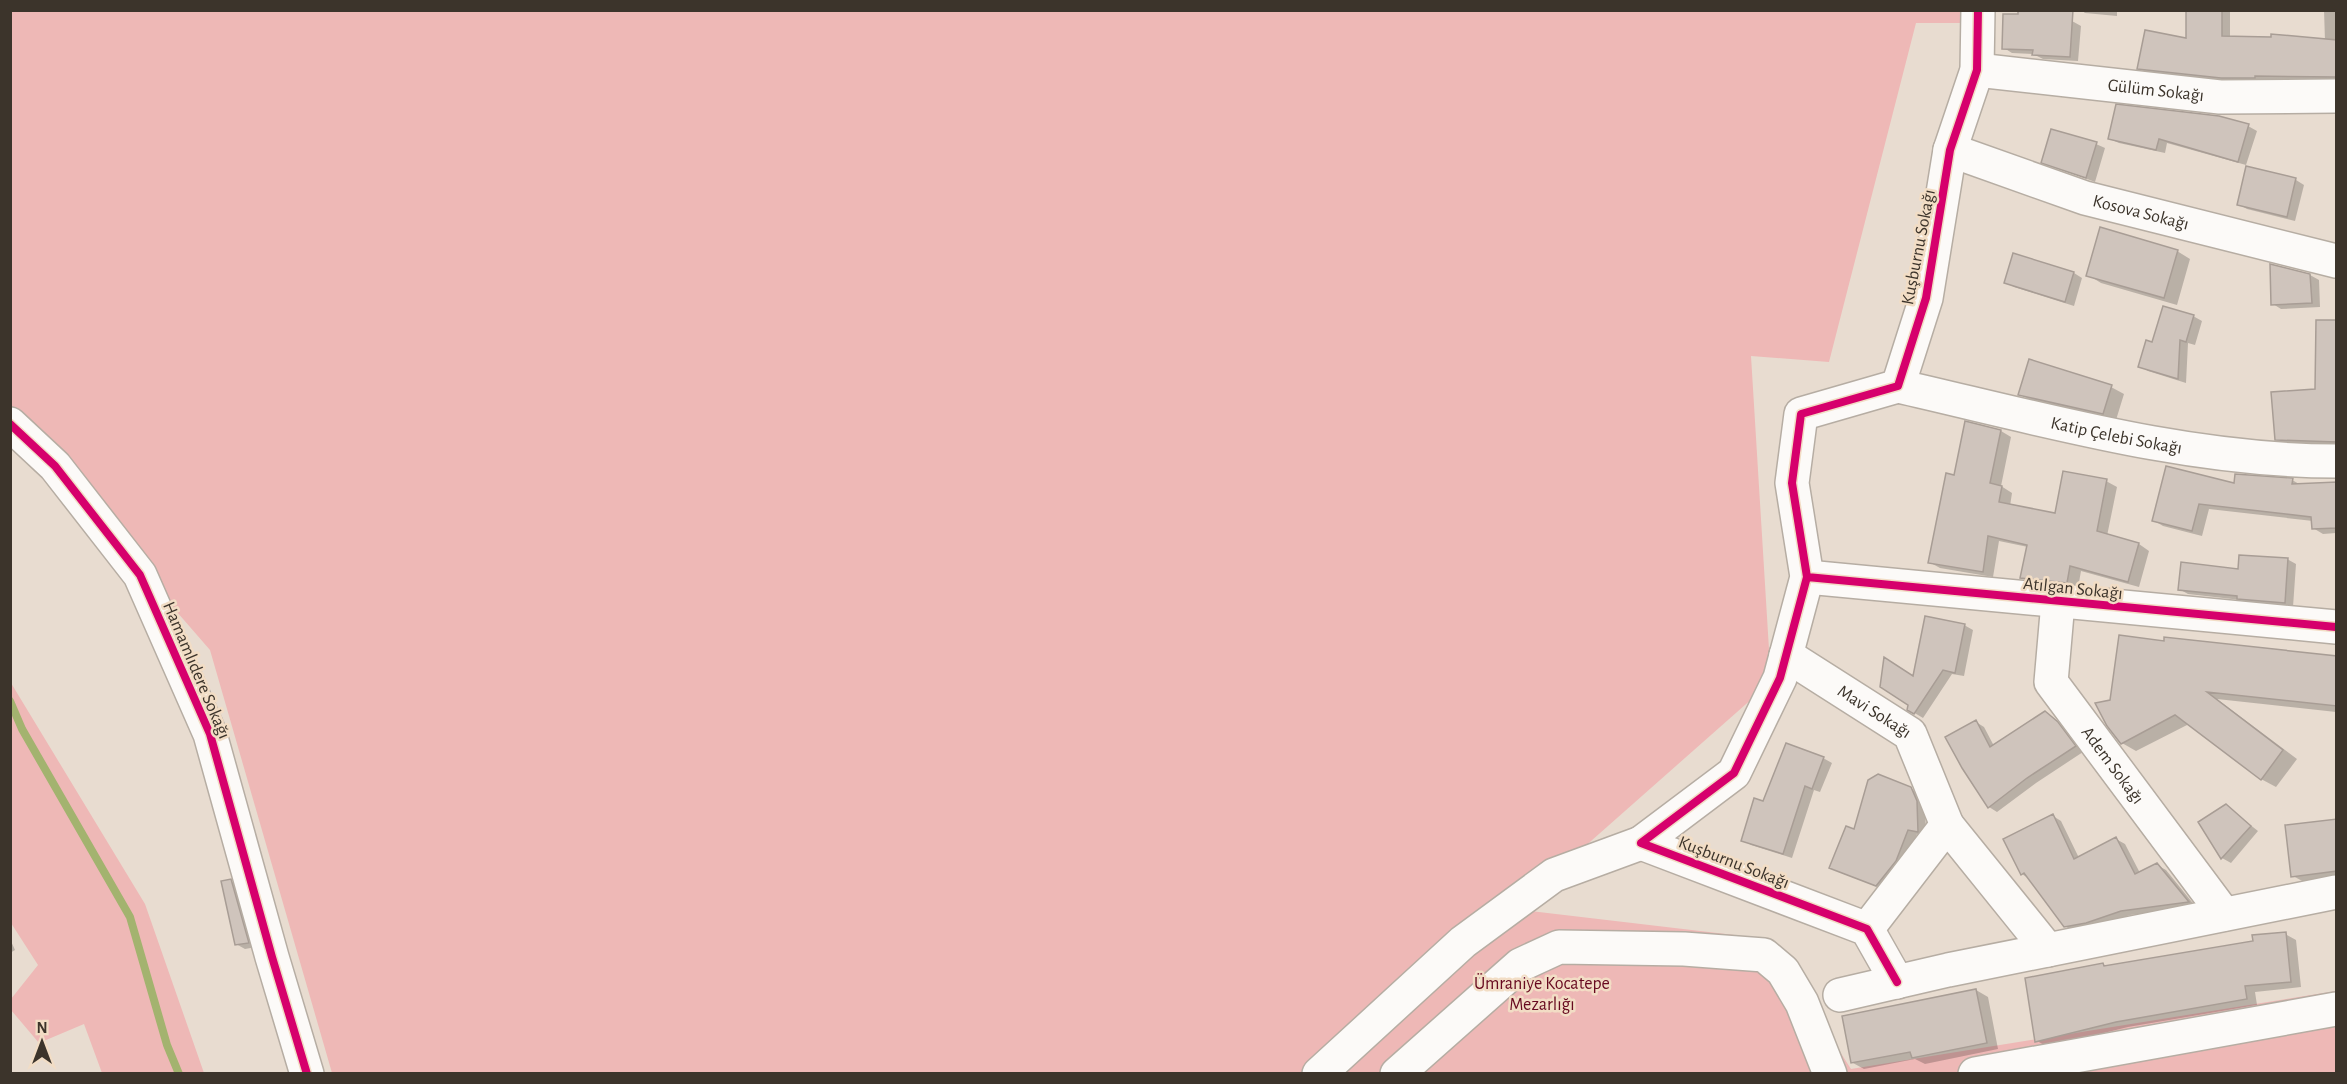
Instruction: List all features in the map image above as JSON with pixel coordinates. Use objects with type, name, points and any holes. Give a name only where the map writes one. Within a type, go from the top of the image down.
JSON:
[{"type":"street","name":"Kuşburnu Sokağı","points":[[1641,843],[1734,773],[1780,678],[1807,577],[1792,483],[1800,414],[1898,386],[1926,298],[1950,150],[1977,70],[1978,10]]},
{"type":"street","name":"Gülüm Sokağı","points":[[1977,70],[2220,97],[2337,96]]},
{"type":"street","name":"Kosova Sokağı","points":[[1950,150],[2085,198],[2337,261]]},
{"type":"street","name":"Katip Çelebi Sokağı","points":[[1898,386],[2151,444],[2303,461],[2337,461]]},
{"type":"street","name":"Hamamlıdere Sokağı","points":[[10,424],[55,466],[140,574],[210,734],[307,1074]]},
{"type":"street","name":"Atılgan Sokağı","points":[[1807,577],[2337,627]]},
{"type":"street","name":"Adem Sokağı","points":[[2058,602],[2051,682],[2223,914]]},
{"type":"street","name":"Mavi Sokağı","points":[[1786,655],[1910,734],[1947,825],[2048,950]]},
{"type":"street","points":[[1897,982],[1867,929],[1947,825]]},
{"type":"street","name":"Kuşburnu Sokağı","points":[[1641,843],[1867,929]]},
{"type":"street","points":[[1319,1074],[1463,942],[1554,875],[1641,843]]},
{"type":"street","points":[[1840,995],[2048,950],[2337,892]]},
{"type":"street","points":[[1397,1074],[1520,964],[1559,947],[1684,949],[1764,955],[1783,971],[1802,1003],[1830,1074]]},
{"type":"street","points":[[1975,1074],[2337,1010]]},
{"type":"green space","name":"Ümraniye Kocatepe Mezarlığı","points":[[10,11],[1972,11],[1975,23],[1916,23],[1829,362],[1751,356],[1771,682],[1514,909],[1768,939],[1851,1069],[2336,991],[2336,1073],[332,1073],[210,650],[11,421]]},
{"type":"green space","points":[[11,683],[145,904],[204,1073],[102,1073],[84,1024],[39,1043],[11,1010],[11,999],[38,965],[11,923]]},
{"type":"building","points":[[2018,10],[2073,10],[2070,57],[2032,55],[2033,50],[2002,49],[2003,14],[2018,14]]},
{"type":"building","points":[[2186,10],[2222,10],[2222,36],[2271,37],[2271,34],[2337,40],[2337,77],[2221,78],[2137,69],[2145,30],[2186,38]]},
{"type":"building","points":[[2116,104],[2219,116],[2249,124],[2238,162],[2159,139],[2156,150],[2108,139]]},
{"type":"building","points":[[2051,129],[2097,142],[2086,178],[2041,163]]},
{"type":"building","points":[[2246,166],[2296,178],[2287,217],[2237,205]]},
{"type":"building","points":[[2100,227],[2178,250],[2164,298],[2086,276]]},
{"type":"building","points":[[2013,253],[2074,272],[2065,302],[2004,283]]},
{"type":"building","points":[[2270,264],[2310,274],[2312,303],[2271,305]]},
{"type":"building","points":[[2163,306],[2194,315],[2186,342],[2180,340],[2178,379],[2138,367],[2146,340],[2152,342]]},
{"type":"building","points":[[2316,320],[2337,320],[2337,442],[2275,440],[2271,392],[2315,389]]},
{"type":"building","points":[[2029,359],[2112,385],[2103,414],[2018,395]]},
{"type":"building","points":[[1965,421],[2001,430],[1990,483],[2002,486],[1999,502],[2055,513],[2063,471],[2107,479],[2097,531],[2139,543],[2128,582],[2070,566],[2067,583],[2020,578],[2027,545],[1988,536],[1983,572],[1928,563],[1946,473],[1954,475]]},
{"type":"building","points":[[2166,466],[2234,483],[2235,474],[2293,478],[2292,484],[2337,482],[2337,528],[2312,529],[2311,517],[2199,504],[2192,531],[2152,521]]},
{"type":"building","points":[[2239,555],[2288,558],[2285,603],[2237,599],[2237,596],[2178,590],[2181,562],[2238,569]]},
{"type":"building","points":[[1925,616],[1965,624],[1955,673],[1943,670],[1914,714],[1907,710],[1908,705],[1880,687],[1884,657],[1913,676]]},
{"type":"building","points":[[2119,635],[2164,641],[2164,637],[2337,656],[2337,706],[2207,692],[2283,750],[2261,780],[2175,715],[2121,744],[2107,726],[2095,703],[2110,700]]},
{"type":"building","points":[[2045,711],[2058,722],[2076,746],[2027,778],[1988,808],[1945,737],[1976,720],[1990,747]]},
{"type":"building","points":[[1786,743],[1824,757],[1812,789],[1805,786],[1783,854],[1741,841],[1754,798],[1763,801]]},
{"type":"building","points":[[1878,774],[1911,787],[1917,801],[1918,832],[1908,830],[1896,861],[1876,886],[1829,868],[1846,826],[1854,829],[1868,780]]},
{"type":"building","points":[[2226,804],[2251,826],[2221,859],[2198,822]]},
{"type":"building","points":[[2053,814],[2074,859],[2116,837],[2135,874],[2157,863],[2189,902],[2121,911],[2086,923],[2064,927],[2024,873],[2021,875],[2003,839]]},
{"type":"building","points":[[2337,819],[2337,871],[2291,877],[2285,825]]},
{"type":"building","points":[[231,879],[249,943],[235,945],[221,881]]},
{"type":"building","points":[[2286,932],[2291,982],[2245,986],[2247,999],[2116,1022],[2035,1042],[2025,978],[2103,963],[2104,966],[2253,941],[2252,935]]},
{"type":"building","points":[[1976,989],[1987,1043],[1912,1058],[1910,1052],[1851,1063],[1842,1016]]},
{"type":"waterway","points":[[10,701],[22,729],[130,917],[167,1045],[179,1074]]},
{"type":"cycle path","points":[[1897,982],[1867,929],[1641,843],[1734,773],[1780,678],[1807,577],[1792,483],[1801,414],[1898,386],[1926,298],[1950,150],[1977,70],[1978,10]]},
{"type":"cycle path","points":[[10,424],[55,466],[140,575],[210,734],[307,1074]]},
{"type":"cycle path","points":[[1807,577],[2336,627]]}]
